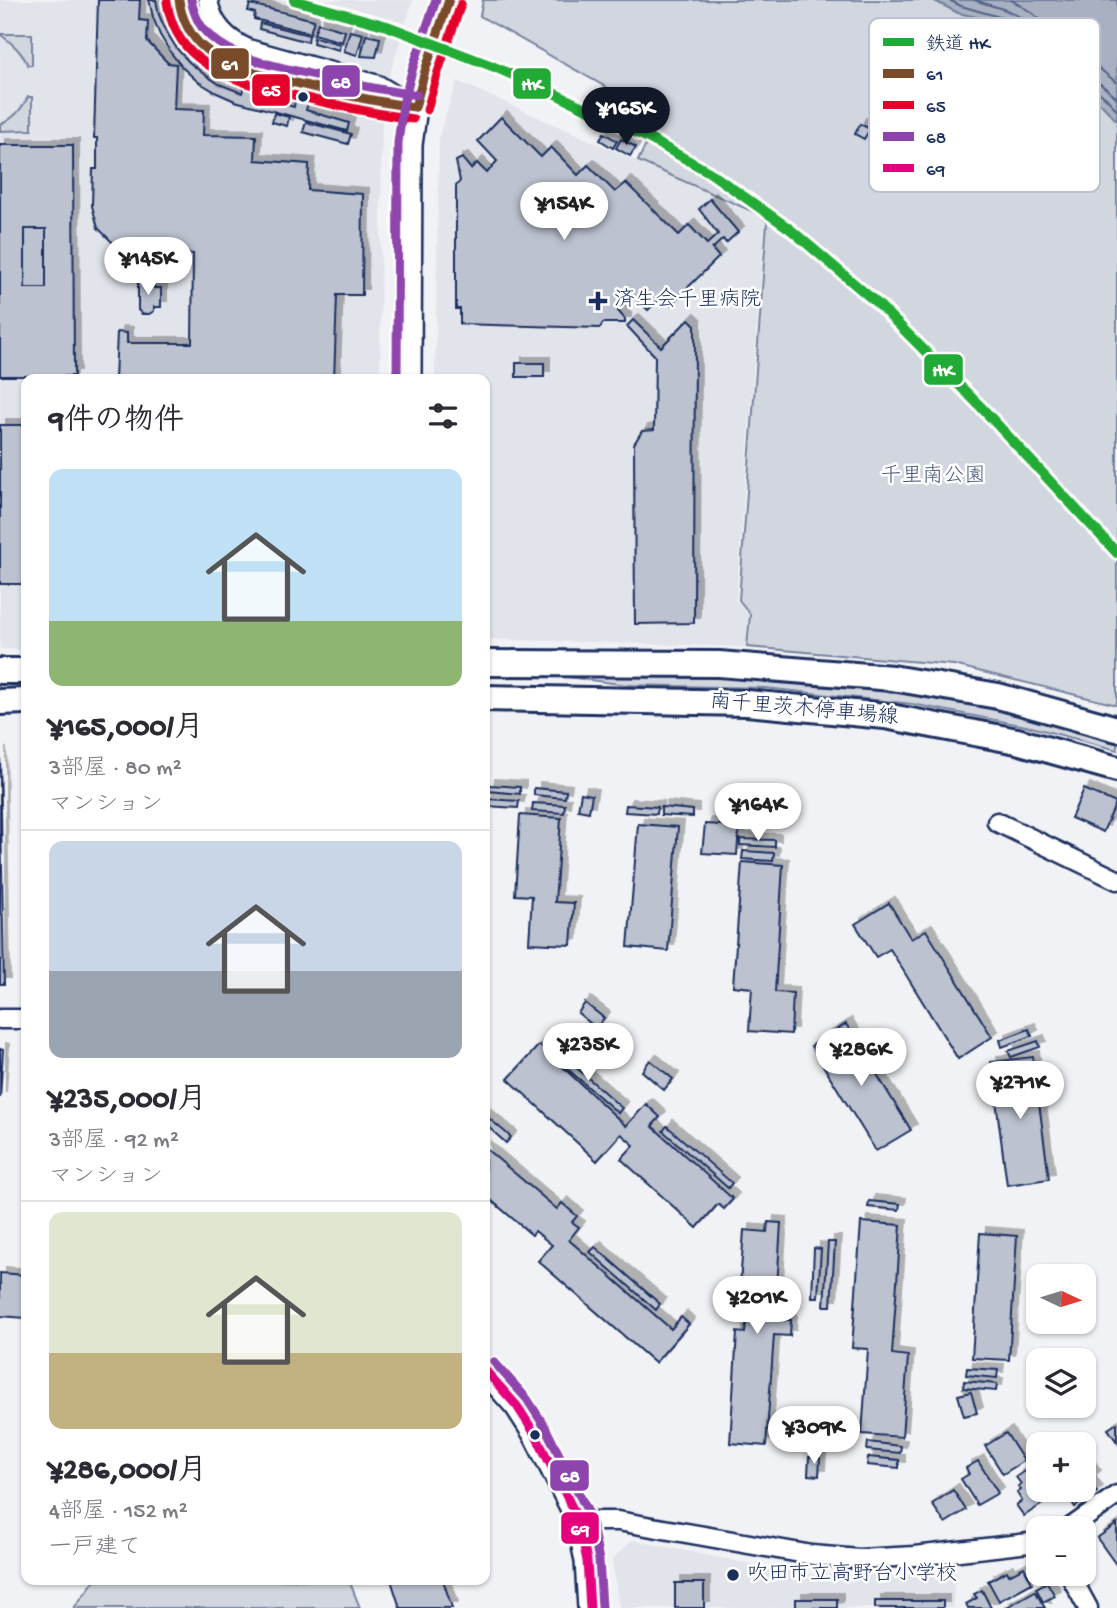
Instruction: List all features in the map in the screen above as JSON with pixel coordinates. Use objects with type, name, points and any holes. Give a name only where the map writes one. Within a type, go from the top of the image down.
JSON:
[{"type":"main road","name":"南千里茨木停車場線","points":[[490,663],[719,664],[892,678],[998,696],[1117,729]]},
{"type":"main road","points":[[0,671],[21,671]]},
{"type":"main road","name":"南千里茨木停車場線","points":[[490,698],[747,703],[885,716],[1017,741],[1117,769]]},
{"type":"main road","points":[[0,702],[21,701]]},
{"type":"street","points":[[179,0],[183,18],[202,46],[229,62],[253,72],[374,102],[415,107]]},
{"type":"street","points":[[208,0],[216,24],[234,42],[248,49],[378,86],[415,107]]},
{"type":"street","points":[[409,374],[410,145],[415,107],[449,0]]},
{"type":"street","points":[[490,692],[526,698]]},
{"type":"street","points":[[997,821],[1117,880]]},
{"type":"street","points":[[0,1019],[21,1019]]},
{"type":"street","points":[[490,1376],[517,1406],[535,1434],[579,1521],[587,1561],[590,1608]]},
{"type":"street","points":[[1087,1516],[1117,1495]]},
{"type":"street","points":[[579,1521],[618,1521],[812,1555],[859,1559],[915,1556],[1026,1543]]},
{"type":"street","points":[[1076,1586],[1088,1608]]},
{"type":"shaded area","points":[[0,0],[413,0],[382,99],[380,374],[21,374],[21,649],[0,649]]},
{"type":"shaded area","name":"済生会千里病院","points":[[457,81],[753,213],[765,223],[736,600],[748,614],[746,647],[490,639],[490,374],[435,374],[439,135]]},
{"type":"shaded area","name":"吹田市立高野台小学校","points":[[632,1540],[800,1574],[903,1576],[955,1570],[955,1608],[619,1608],[612,1560]]},
{"type":"green space","name":"千里南公園","points":[[483,0],[1117,0],[1117,705],[954,665],[747,647],[750,614],[739,600],[767,222],[754,212],[638,161],[659,117],[480,16]]},
{"type":"green space","points":[[200,3],[204,18],[212,31],[233,54],[217,45],[200,27],[189,4]]},
{"type":"green space","points":[[0,34],[32,34],[32,65],[28,65],[19,51]]},
{"type":"green space","points":[[28,97],[32,97],[32,130],[0,131],[0,125],[17,113]]},
{"type":"green space","points":[[553,675],[733,678],[876,689],[945,700],[1049,723],[1117,742],[1117,750],[1031,727],[912,704],[765,688],[627,685]]},
{"type":"green space","points":[[91,1585],[351,1585],[360,1608],[74,1608]]},
{"type":"water","points":[[933,0],[1117,0],[1117,121],[1100,103],[1100,18],[981,18],[958,13]]},
{"type":"building","points":[[98,0],[140,0],[139,20],[148,21],[147,41],[168,63],[176,64],[174,109],[204,110],[203,135],[256,136],[255,160],[309,164],[308,190],[363,194],[362,295],[337,295],[334,374],[115,374],[117,332],[127,333],[127,343],[192,343],[193,254],[133,251],[113,243],[98,228],[92,206],[93,169],[97,169],[97,138],[94,138]]},
{"type":"building","points":[[149,0],[156,0],[159,15],[177,49],[201,72],[219,84],[242,93],[244,86],[257,89],[256,96],[294,107],[295,100],[308,103],[306,110],[349,123],[347,131],[235,101],[197,81],[183,68],[160,35]]},
{"type":"building","points":[[250,4],[314,20],[310,33],[254,19],[255,13],[248,11]]},
{"type":"building","points":[[260,23],[309,35],[308,42],[259,29]]},
{"type":"building","points":[[318,23],[345,31],[342,42],[314,34]]},
{"type":"building","points":[[350,31],[363,34],[357,55],[344,51]]},
{"type":"building","points":[[366,35],[380,38],[376,57],[361,56]]},
{"type":"building","points":[[314,37],[340,44],[339,50],[313,43]]},
{"type":"building","points":[[274,113],[289,117],[287,126],[272,122]]},
{"type":"building","points":[[501,117],[541,157],[551,147],[578,175],[588,165],[615,192],[626,183],[679,235],[689,225],[707,244],[718,234],[699,209],[710,199],[738,232],[726,243],[723,239],[712,249],[719,257],[670,305],[662,297],[648,310],[634,296],[618,311],[625,323],[603,323],[600,328],[460,324],[460,309],[456,309],[456,186],[460,181],[456,161],[462,158],[471,169],[477,163],[487,173],[497,161],[478,141]]},
{"type":"building","points":[[306,122],[351,134],[348,144],[303,132]]},
{"type":"building","points":[[860,124],[869,128],[864,139],[855,134]]},
{"type":"building","points":[[604,133],[617,141],[613,148],[600,140]]},
{"type":"building","points":[[621,139],[636,147],[630,156],[616,148]]},
{"type":"building","points":[[0,145],[73,145],[74,374],[0,376]]},
{"type":"building","points":[[25,229],[46,229],[46,288],[25,288]]},
{"type":"building","points":[[142,279],[150,279],[154,288],[161,288],[161,307],[154,307],[154,311],[149,314],[142,314],[138,310],[138,283]]},
{"type":"building","points":[[689,319],[695,325],[694,623],[635,624],[634,444],[642,431],[654,430],[655,356],[627,326],[633,320],[661,347]]},
{"type":"building","points":[[516,363],[544,363],[544,377],[516,377]]},
{"type":"building","points":[[0,425],[21,425],[21,584],[0,584]]},
{"type":"building","points":[[0,753],[4,984],[0,984]]},
{"type":"building","points":[[490,785],[520,787],[520,794],[490,791]]},
{"type":"building","points":[[534,788],[566,791],[565,798],[534,795]]},
{"type":"building","points":[[1084,789],[1116,803],[1103,832],[1071,818]]},
{"type":"building","points":[[581,793],[592,795],[589,812],[578,810]]},
{"type":"building","points":[[490,799],[519,801],[518,808],[490,806]]},
{"type":"building","points":[[533,803],[565,805],[564,813],[532,811]]},
{"type":"building","points":[[626,805],[658,807],[657,814],[625,812]]},
{"type":"building","points":[[661,807],[693,810],[693,817],[661,815]]},
{"type":"building","points":[[520,815],[561,818],[555,902],[574,903],[571,945],[529,943],[532,896],[515,895]]},
{"type":"building","points":[[638,824],[678,827],[668,951],[628,947]]},
{"type":"building","points":[[705,824],[739,826],[737,855],[702,853]]},
{"type":"building","points":[[740,839],[775,840],[775,847],[740,845]]},
{"type":"building","points":[[743,851],[774,853],[773,861],[742,859]]},
{"type":"building","points":[[742,862],[783,865],[775,992],[793,993],[791,1034],[749,1031],[752,988],[733,986]]},
{"type":"building","points":[[889,903],[911,939],[926,930],[992,1037],[958,1059],[890,949],[876,957],[855,924]]},
{"type":"building","points":[[585,1003],[604,1018],[596,1028],[578,1013]]},
{"type":"building","points":[[846,1024],[911,1130],[876,1151],[811,1046]]},
{"type":"building","points":[[1029,1029],[1032,1036],[1002,1047],[1000,1040]]},
{"type":"building","points":[[1038,1041],[1040,1047],[1011,1057],[1008,1051]]},
{"type":"building","points":[[539,1045],[626,1126],[646,1104],[660,1117],[652,1126],[733,1199],[724,1209],[718,1204],[697,1228],[621,1159],[634,1145],[621,1134],[597,1161],[508,1079]]},
{"type":"building","points":[[0,1049],[3,1050],[0,1098]]},
{"type":"building","points":[[560,1053],[622,1108],[618,1113],[555,1058]]},
{"type":"building","points":[[1033,1057],[1049,1179],[1007,1185],[991,1062]]},
{"type":"building","points":[[650,1060],[673,1079],[664,1090],[642,1071]]},
{"type":"building","points":[[490,1119],[511,1137],[506,1143],[490,1129]]},
{"type":"building","points":[[667,1126],[732,1183],[728,1188],[663,1131]]},
{"type":"building","points":[[490,1152],[557,1209],[562,1203],[577,1216],[572,1222],[579,1227],[569,1240],[671,1329],[681,1317],[689,1324],[655,1363],[538,1261],[552,1245],[535,1231],[532,1235],[490,1199]]},
{"type":"building","points":[[869,1201],[900,1204],[899,1210],[868,1207]]},
{"type":"building","points":[[768,1222],[781,1223],[775,1319],[791,1320],[790,1336],[774,1335],[766,1446],[730,1443],[737,1332],[745,1333],[747,1313],[738,1312],[744,1230],[767,1232]]},
{"type":"building","points":[[861,1222],[901,1225],[892,1354],[908,1356],[902,1437],[862,1434],[868,1349],[852,1348]]},
{"type":"building","points":[[980,1233],[1017,1236],[1009,1360],[972,1358]]},
{"type":"building","points":[[828,1242],[835,1242],[831,1306],[824,1306]]},
{"type":"building","points":[[595,1247],[660,1304],[656,1310],[590,1252]]},
{"type":"building","points":[[814,1248],[821,1249],[818,1297],[812,1297]]},
{"type":"building","points":[[0,1273],[21,1275],[21,1318],[0,1316]]},
{"type":"building","points":[[967,1368],[998,1370],[997,1378],[966,1375]]},
{"type":"building","points":[[964,1381],[997,1384],[996,1391],[963,1388]]},
{"type":"building","points":[[971,1392],[977,1413],[964,1416],[958,1395]]},
{"type":"building","points":[[1117,1423],[1117,1442],[1108,1429]]},
{"type":"building","points":[[1006,1433],[1024,1461],[1003,1474],[985,1446]]},
{"type":"building","points":[[868,1442],[901,1446],[900,1453],[867,1450]]},
{"type":"building","points":[[809,1457],[820,1458],[819,1476],[808,1475]]},
{"type":"building","points":[[868,1457],[899,1460],[899,1468],[867,1465]]},
{"type":"building","points":[[978,1461],[998,1493],[977,1505],[961,1479],[969,1474],[966,1468]]},
{"type":"building","points":[[1026,1470],[1026,1502],[1045,1502],[1024,1516],[1016,1505],[1022,1501],[1017,1493],[1021,1490],[1018,1486],[1021,1484],[1016,1477]]},
{"type":"building","points":[[953,1490],[966,1510],[945,1523],[932,1504]]},
{"type":"building","points":[[1117,1524],[1117,1566],[1097,1538]]},
{"type":"building","points":[[1024,1567],[1026,1586],[999,1601],[988,1581],[1007,1571],[1009,1575]]},
{"type":"building","points":[[675,1583],[704,1583],[704,1608],[675,1608]]},
{"type":"building","points":[[393,1585],[445,1585],[452,1608],[400,1608]]},
{"type":"building","points":[[1049,1586],[1055,1596],[1043,1602],[1036,1588]]},
{"type":"building","points":[[982,1590],[991,1608],[968,1608],[966,1604],[977,1598],[974,1594]]},
{"type":"building","points":[[1035,1591],[1045,1608],[1005,1608]]},
{"type":"building","points":[[796,1599],[837,1599],[837,1608],[796,1608]]},
{"type":"building","points":[[875,1601],[943,1601],[943,1608],[875,1608]]},
{"type":"rail line","name":"HK","points":[[294,0],[387,26],[492,66],[648,138],[709,172],[790,229],[878,304],[981,407],[1117,553]]},
{"type":"transit line","name":"61","points":[[179,0],[190,32],[203,47],[225,62],[278,79],[359,98],[415,107]]},
{"type":"transit line","name":"68","points":[[191,0],[198,20],[207,33],[232,51],[268,64],[334,80],[417,95]]},
{"type":"transit line","name":"68","points":[[397,374],[398,143],[403,104],[436,0]]},
{"type":"transit line","name":"61","points":[[415,107],[449,0]]},
{"type":"transit line","name":"65","points":[[167,2],[173,25],[186,46],[208,65],[233,78],[274,91],[413,119]]},
{"type":"transit line","name":"65","points":[[427,110],[461,4]]},
{"type":"transit line","name":"68","points":[[494,1362],[527,1399],[545,1427],[590,1516],[599,1560],[602,1607]]},
{"type":"transit line","name":"69","points":[[490,1376],[517,1406],[535,1434],[579,1521],[587,1561],[590,1608]]},
{"type":"place","name":"済生会千里病院","points":[[598,301]]},
{"type":"place","name":"吹田市立高野台小学校","points":[[733,1575]]}]
